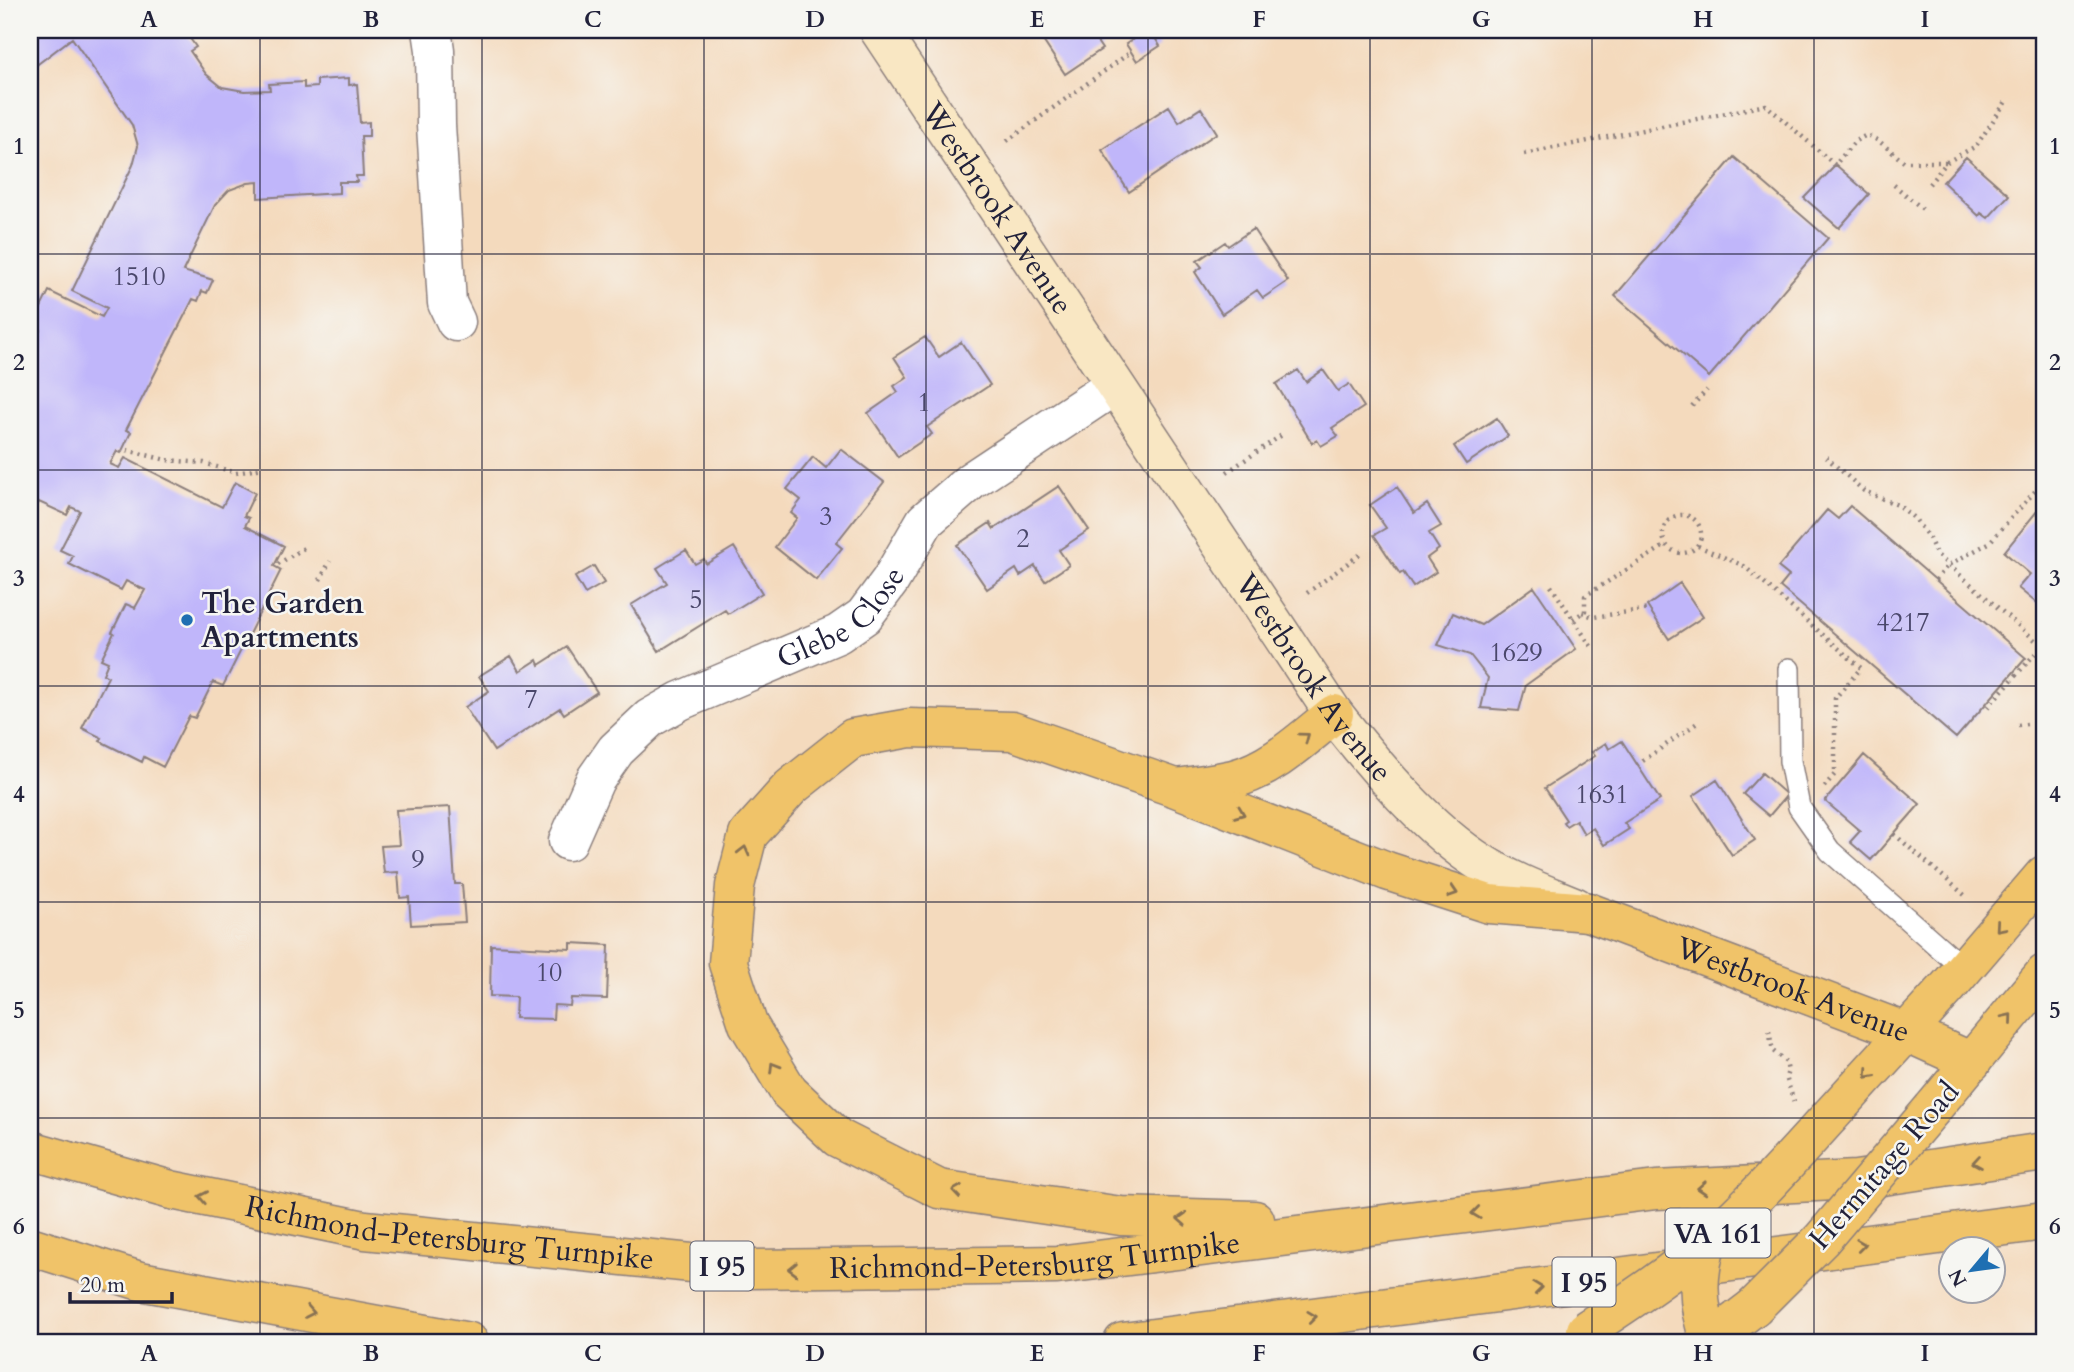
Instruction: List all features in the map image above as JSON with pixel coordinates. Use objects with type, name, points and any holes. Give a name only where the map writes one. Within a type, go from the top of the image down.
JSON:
[{"type":"main road","points":[[1176,788],[1234,779],[1258,769],[1276,759],[1334,714]]},
{"type":"main road","points":[[1422,1220],[1214,1220],[1121,1216],[939,1189],[838,1138],[789,1092],[748,1024],[728,963],[735,886],[748,835],[791,787],[853,738],[911,728],[1012,731],[1176,788],[1387,871],[1489,904],[1588,912]]},
{"type":"main road","name":"VA 161","points":[[1576,1336],[1663,1278],[1706,1244],[1760,1191],[1964,969],[2044,875]]},
{"type":"main road","name":"Westbrook Avenue","points":[[1588,912],[1906,1032],[1972,1062]]},
{"type":"main road","name":"Hermitage Road","points":[[1707,1335],[1754,1307],[1822,1239],[2044,974]]},
{"type":"main road","name":"Richmond-Petersburg Turnpike","points":[[30,1150],[171,1191],[365,1230],[751,1269],[1057,1265],[1656,1190],[1856,1180],[2044,1152]]},
{"type":"main road","name":"I 95","points":[[1123,1342],[2044,1221]]},
{"type":"main road","points":[[1706,1244],[1698,1296],[1707,1335]]},
{"type":"main road","points":[[30,1245],[140,1280],[469,1342]]},
{"type":"street","points":[[432,30],[447,303],[456,322]]},
{"type":"street","name":"Westbrook Avenue","points":[[878,30],[1334,714],[1364,753],[1404,796],[1481,863],[1522,885],[1588,912]]},
{"type":"street","name":"Glebe Close","points":[[568,841],[595,780],[616,750],[650,718],[680,701],[838,634],[864,616],[890,581],[925,521],[971,481],[1114,386]]},
{"type":"lane","points":[[1789,669],[1790,761],[1799,807],[1830,851],[1964,969]]},
{"type":"path","points":[[1007,141],[1131,52]]},
{"type":"path","points":[[1929,184],[1947,162],[1976,146],[2007,100]]},
{"type":"path","points":[[1524,154],[1766,105],[1835,165],[1855,141],[1867,135],[1872,136],[1904,162],[1947,162]]},
{"type":"path","points":[[30,165],[40,170]]},
{"type":"path","points":[[1894,185],[1924,210]]},
{"type":"path","points":[[1692,406],[1707,390]]},
{"type":"path","points":[[1227,472],[1282,435]]},
{"type":"path","points":[[127,450],[166,460],[204,463],[236,473],[263,468]]},
{"type":"path","points":[[1826,457],[1864,491],[1900,506],[1915,519],[1929,538],[1936,554],[2042,646],[1985,710]]},
{"type":"path","points":[[1936,580],[1948,565],[1989,543],[2044,481]]},
{"type":"path","points":[[1685,515],[1691,517],[1700,527],[1702,534],[1693,551],[1682,554],[1670,550],[1666,545],[1663,534],[1667,522],[1672,518],[1685,515]]},
{"type":"path","points":[[1573,619],[1585,611],[1585,596],[1666,545]]},
{"type":"path","points":[[1698,546],[1744,566],[1861,668],[1835,698],[1835,774],[1817,796]]},
{"type":"path","points":[[278,564],[304,548]]},
{"type":"path","points":[[1307,593],[1362,553]]},
{"type":"path","points":[[320,580],[330,561]]},
{"type":"path","points":[[1551,586],[1593,649]]},
{"type":"path","points":[[1581,613],[1594,617],[1649,610]]},
{"type":"path","points":[[2018,725],[2038,723],[2044,716]]},
{"type":"path","points":[[1637,765],[1700,721]]},
{"type":"path","points":[[1894,834],[1968,898]]},
{"type":"path","points":[[1769,1031],[1773,1051],[1781,1055],[1786,1062],[1786,1077],[1795,1106]]},
{"type":"building","points":[[30,30],[184,30],[196,47],[190,51],[206,74],[222,87],[244,91],[270,90],[269,84],[304,82],[304,88],[317,87],[317,80],[349,78],[349,85],[357,84],[360,123],[369,122],[369,136],[361,136],[363,176],[356,176],[357,182],[339,182],[339,193],[258,198],[258,182],[229,190],[215,205],[183,271],[213,280],[207,293],[202,291],[198,301],[193,299],[126,430],[131,432],[121,453],[117,451],[110,464],[119,468],[125,458],[222,507],[235,482],[255,493],[244,516],[249,518],[245,526],[284,546],[274,566],[281,570],[223,686],[213,682],[195,718],[189,716],[163,767],[144,757],[142,762],[100,741],[102,738],[82,728],[108,677],[103,674],[108,662],[101,659],[114,633],[112,632],[126,604],[135,608],[145,590],[126,581],[121,590],[69,564],[73,556],[60,550],[80,511],[71,507],[67,515],[39,502],[34,510],[30,508],[30,351],[40,330],[32,326],[49,291],[102,317],[107,308],[72,291],[133,165],[138,146],[132,125],[72,38],[30,70]]},
{"type":"building","points":[[1036,30],[1089,30],[1102,49],[1065,74]]},
{"type":"building","points":[[1150,30],[1160,46],[1137,61],[1126,44]]},
{"type":"building","points":[[1169,106],[1179,122],[1201,108],[1217,133],[1129,192],[1102,150]]},
{"type":"building","points":[[1734,157],[1828,238],[1709,377],[1615,296]]},
{"type":"building","points":[[1966,157],[2009,195],[1988,218],[1981,213],[1979,216],[1943,182]]},
{"type":"building","points":[[1836,165],[1869,194],[1839,228],[1804,198]]},
{"type":"building","points":[[1253,229],[1288,281],[1263,298],[1257,290],[1222,314],[1195,272],[1202,267],[1197,261],[1225,242],[1228,246]]},
{"type":"building","points":[[925,337],[939,357],[961,342],[990,385],[927,427],[932,434],[898,457],[868,413],[898,392],[894,386],[907,377],[894,357]]},
{"type":"building","points":[[1298,370],[1306,382],[1323,370],[1338,391],[1349,384],[1364,407],[1332,428],[1338,436],[1321,446],[1317,440],[1312,443],[1276,384]]},
{"type":"building","points":[[1497,418],[1508,436],[1466,464],[1454,446]]},
{"type":"building","points":[[841,449],[884,482],[836,543],[842,548],[816,580],[775,547],[797,518],[791,513],[801,500],[787,489],[813,457],[826,468]]},
{"type":"building","points":[[1059,486],[1089,530],[1059,550],[1069,565],[1045,581],[1035,566],[1020,576],[1016,569],[987,589],[957,545],[990,523],[994,529]]},
{"type":"building","points":[[1397,487],[1414,513],[1427,504],[1441,526],[1429,533],[1439,549],[1427,558],[1436,572],[1413,587],[1403,572],[1400,574],[1374,535],[1386,528],[1370,505]]},
{"type":"building","points":[[1850,506],[2026,658],[1956,738],[1780,587],[1789,576],[1778,567],[1827,510],[1838,519]]},
{"type":"building","points":[[2041,506],[2044,508],[2044,604],[2041,607],[2018,588],[2030,574],[2004,552]]},
{"type":"building","points":[[734,547],[762,593],[728,614],[725,610],[659,651],[631,605],[667,583],[657,568],[686,550],[695,564],[704,559],[706,564]]},
{"type":"building","points":[[594,566],[604,583],[585,594],[575,577]]},
{"type":"building","points":[[1680,583],[1703,617],[1669,639],[1647,606]]},
{"type":"building","points":[[1534,587],[1576,649],[1526,685],[1519,711],[1481,708],[1488,678],[1470,655],[1438,645],[1453,613],[1481,625]]},
{"type":"building","points":[[567,647],[597,692],[564,714],[560,708],[494,751],[465,707],[489,691],[479,676],[511,656],[520,671],[537,660],[539,665]]},
{"type":"building","points":[[1622,741],[1660,800],[1624,823],[1629,829],[1604,845],[1593,828],[1584,834],[1576,820],[1566,826],[1563,822],[1566,820],[1545,788],[1595,756],[1592,752],[1606,743],[1609,749]]},
{"type":"building","points":[[1864,755],[1920,804],[1871,860],[1850,842],[1860,831],[1825,801]]},
{"type":"building","points":[[1762,773],[1787,795],[1769,816],[1743,794]]},
{"type":"building","points":[[1717,780],[1755,840],[1732,855],[1693,796]]},
{"type":"building","points":[[450,807],[455,884],[462,884],[465,922],[411,925],[409,897],[400,898],[398,872],[384,873],[381,846],[399,845],[396,810]]},
{"type":"building","points":[[571,943],[609,945],[607,999],[571,998],[570,1006],[554,1005],[553,1019],[515,1018],[516,997],[490,996],[491,945],[571,949]]},
{"type":"place","name":"The Garden Apartments","points":[[187,620]]}]
